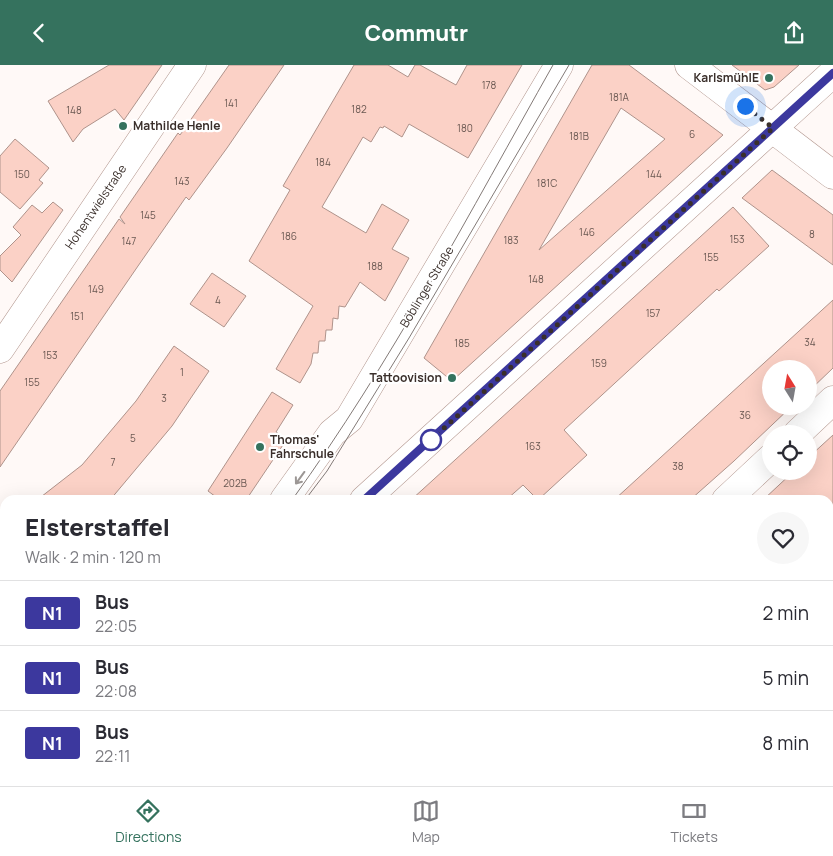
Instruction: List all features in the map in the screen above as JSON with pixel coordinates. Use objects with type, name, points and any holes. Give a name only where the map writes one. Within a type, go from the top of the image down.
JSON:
[{"type":"street","name":"Hohentwielstraße","points":[[0,349],[192,65]]},
{"type":"street","name":"Böblinger Straße","points":[[288,495],[337,428],[349,419],[559,65]]},
{"type":"street","points":[[701,68],[833,175]]},
{"type":"street","points":[[369,495],[833,73]]},
{"type":"street","points":[[807,425],[833,400]]},
{"type":"street","points":[[731,495],[762,466]]},
{"type":"building","points":[[109,65],[162,65],[124,120],[115,109],[83,129],[73,142],[48,101]]},
{"type":"building","points":[[229,65],[284,65],[189,200],[186,197],[0,467],[0,391],[119,219],[125,224],[120,217],[178,133],[180,135]]},
{"type":"building","points":[[354,65],[388,65],[408,77],[415,65],[420,65],[456,85],[467,65],[522,65],[468,158],[409,124],[402,137],[384,126],[383,128],[380,127],[371,142],[363,137],[322,207],[366,233],[382,204],[409,220],[392,249],[409,258],[385,301],[360,282],[345,307],[339,306],[338,319],[333,318],[332,330],[326,330],[325,341],[319,341],[318,353],[313,353],[311,364],[300,383],[276,369],[313,306],[249,261],[290,190],[283,186]]},
{"type":"building","points":[[592,65],[629,65],[723,135],[452,381],[424,358]],"holes":[[[621,108],[665,139],[539,250]]]},
{"type":"building","points":[[732,65],[799,65],[774,87],[765,90]]},
{"type":"building","points":[[15,139],[49,168],[39,180],[43,183],[20,209],[0,192],[0,156]]},
{"type":"building","points":[[772,170],[833,215],[833,265],[742,198]]},
{"type":"building","points":[[53,202],[63,210],[12,282],[0,270],[0,256],[21,235],[13,227],[32,205],[42,213]]},
{"type":"building","points":[[733,207],[769,246],[719,291],[717,289],[564,430],[587,455],[543,495],[533,495],[523,485],[512,495],[416,495]]},
{"type":"building","points":[[212,273],[246,296],[224,327],[190,304]]},
{"type":"building","points":[[833,300],[833,368],[818,382],[818,360],[767,360]]},
{"type":"building","points":[[174,346],[209,371],[172,426],[114,495],[43,495],[82,465],[136,401]]},
{"type":"building","points":[[762,365],[762,415],[783,415],[772,425],[762,425],[762,434],[696,495],[619,495]]},
{"type":"building","points":[[272,392],[293,405],[276,432],[287,439],[249,495],[213,495],[208,491]]},
{"type":"building","points":[[833,435],[833,495],[768,495],[784,480],[817,480],[817,450]]},
{"type":"tram line","points":[[295,495],[363,395],[396,341],[553,65]]},
{"type":"tram line","points":[[309,495],[327,471],[409,338],[569,65]]},
{"type":"bus line","name":"N1","points":[[370,495],[833,73]]},
{"type":"place","name":"KarlsmühlE","points":[[769,78]]},
{"type":"place","name":"Mathilde Henle","points":[[123,126]]},
{"type":"place","name":"Tattoovision","points":[[452,378]]},
{"type":"place","name":"Thomas' Fahrschule","points":[[260,447]]},
{"type":"route","points":[[431,440],[773,128],[745,106]]}]
